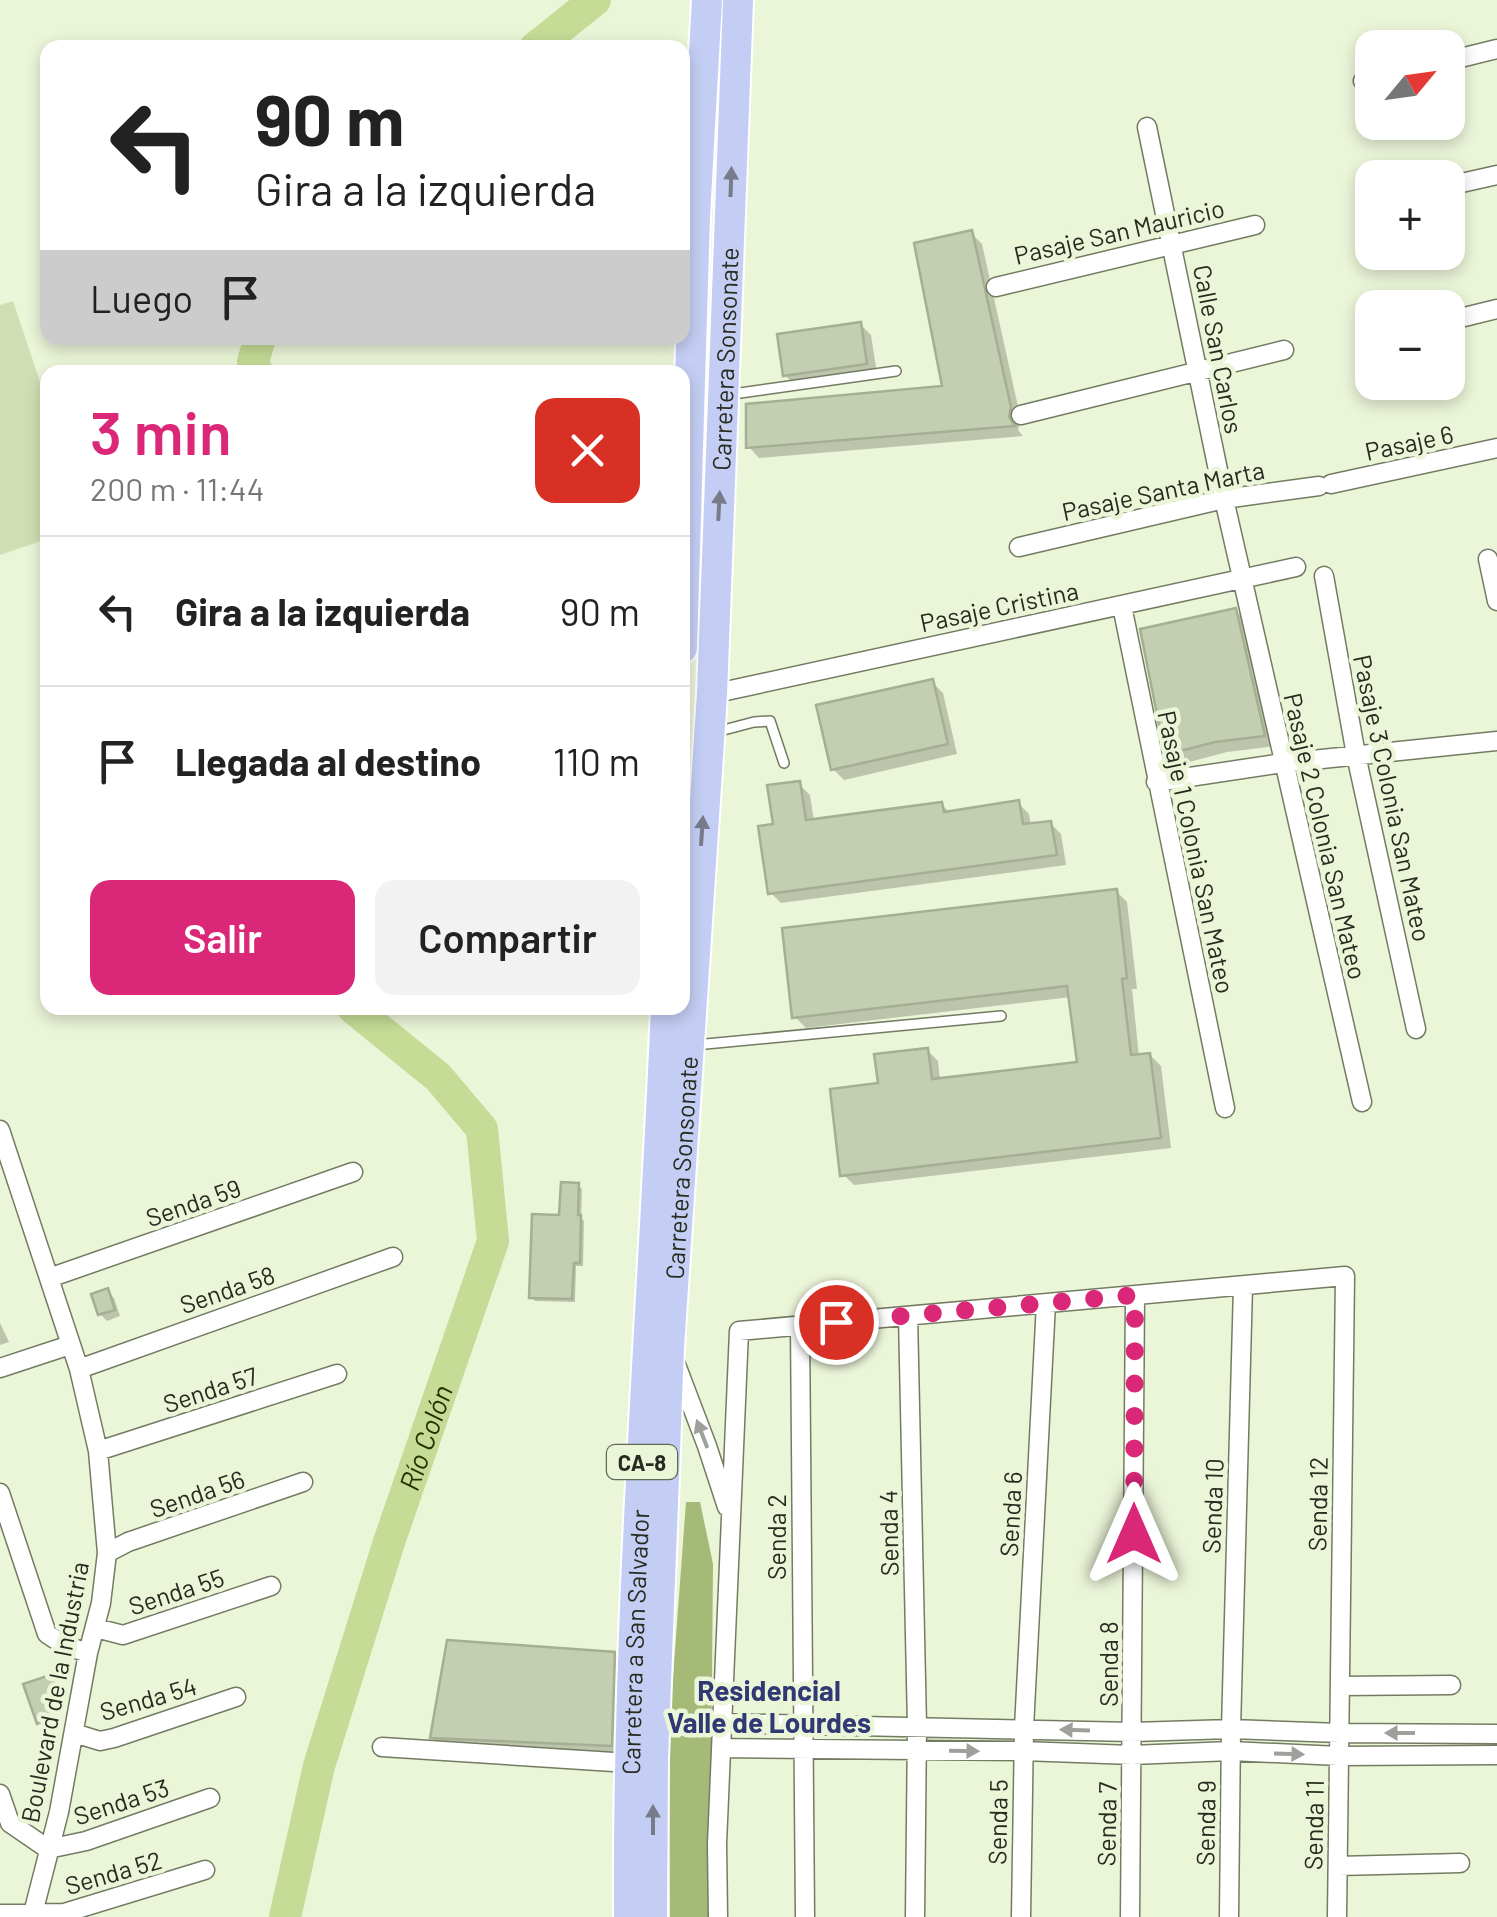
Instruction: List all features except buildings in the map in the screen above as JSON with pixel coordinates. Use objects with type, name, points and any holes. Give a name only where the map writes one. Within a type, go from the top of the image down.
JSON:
[{"type":"highway","points":[[690,382],[707,0]]},
{"type":"highway","name":"Carretera Sonsonate","points":[[690,1001],[712,694],[738,0]]},
{"type":"highway","name":"Carretera a San Salvador","points":[[628,1917],[629,1763],[666,1015]]},
{"type":"highway","name":"Carretera Sonsonate","points":[[652,1917],[654,1741],[669,1347],[689,1015]]},
{"type":"street","points":[[1465,57],[1497,49]]},
{"type":"street","name":"Calle San Carlos","points":[[1147,127],[1243,580]]},
{"type":"street","points":[[1465,182],[1497,175]]},
{"type":"street","name":"Pasaje San Mauricio","points":[[996,287],[1255,225]]},
{"type":"street","points":[[1465,317],[1497,310]]},
{"type":"street","points":[[1021,415],[1284,350]]},
{"type":"street","name":"Pasaje 6","points":[[1325,485],[1497,448]]},
{"type":"street","name":"Pasaje Santa Marta","points":[[1019,547],[1224,499],[1325,485]]},
{"type":"street","points":[[1488,559],[1497,601]]},
{"type":"street","name":"Pasaje Cristina","points":[[712,694],[1296,567]]},
{"type":"street","name":"Pasaje 3 Colonia San Mateo","points":[[1324,576],[1356,755],[1416,1029]]},
{"type":"street","name":"Pasaje 2 Colonia San Mateo","points":[[1243,580],[1362,1102]]},
{"type":"street","name":"Pasaje 1 Colonia San Mateo","points":[[1122,606],[1224,1108]]},
{"type":"street","points":[[1156,782],[1283,762],[1497,741]]},
{"type":"street","name":"Boulevard de la Industria","points":[[0,1130],[78,1369],[98,1451],[108,1553],[59,1812],[33,1915]]},
{"type":"street","name":"Senda 59","points":[[49,1278],[353,1172]]},
{"type":"street","name":"Senda 58","points":[[78,1369],[393,1257]]},
{"type":"street","name":"Senda 12","points":[[1243,1286],[1345,1276],[1340,1733]]},
{"type":"street","points":[[718,1917],[721,1748],[739,1331],[1243,1286]]},
{"type":"street","name":"Senda 10","points":[[1231,1728],[1243,1286]]},
{"type":"street","name":"Senda 8","points":[[1133,1732],[1135,1295]]},
{"type":"street","name":"Senda 6","points":[[1024,1728],[1046,1303]]},
{"type":"street","name":"Senda 4","points":[[908,1316],[917,1726],[915,1917]]},
{"type":"street","name":"Senda 2","points":[[800,1325],[805,1917]]},
{"type":"street","points":[[0,1368],[70,1345]]},
{"type":"street","points":[[669,1347],[732,1522]]},
{"type":"street","name":"Senda 57","points":[[98,1451],[338,1374]]},
{"type":"street","name":"Senda 56","points":[[108,1553],[128,1542],[304,1482]]},
{"type":"street","points":[[0,1493],[47,1634],[88,1653]]},
{"type":"street","name":"Senda 55","points":[[96,1628],[123,1635],[271,1586]]},
{"type":"street","points":[[1340,1686],[1451,1685]]},
{"type":"street","name":"Senda 54","points":[[74,1733],[100,1741],[114,1738],[236,1697]]},
{"type":"street","points":[[722,1723],[1133,1732],[1231,1728],[1497,1734]]},
{"type":"street","name":"Senda 5","points":[[1021,1917],[1024,1728]]},
{"type":"street","name":"Senda 9","points":[[1228,1917],[1231,1728]]},
{"type":"street","name":"Senda 7","points":[[1130,1917],[1133,1732]]},
{"type":"street","name":"Senda 11","points":[[1337,1917],[1340,1733]]},
{"type":"street","points":[[382,1747],[629,1763]]},
{"type":"street","points":[[721,1748],[1132,1755],[1231,1751],[1339,1756],[1497,1755]]},
{"type":"street","points":[[0,1794],[10,1823],[48,1849]]},
{"type":"street","name":"Senda 53","points":[[48,1849],[86,1841],[210,1798]]},
{"type":"street","points":[[1338,1866],[1460,1863]]},
{"type":"street","name":"Senda 52","points":[[0,1914],[64,1913],[205,1870]]},
{"type":"lane","points":[[724,395],[896,371]]},
{"type":"lane","points":[[708,734],[770,721],[784,763]]},
{"type":"lane","points":[[687,1046],[1001,1016]]},
{"type":"green space","points":[[13,301],[40,382],[40,541],[0,555],[0,305]]},
{"type":"green space","points":[[686,1502],[700,1502],[713,1564],[710,1917],[670,1917],[669,1731]]},
{"type":"waterway","name":"Río Colón","points":[[545,40],[595,0]]},
{"type":"waterway","name":"Río Colón","points":[[254,365],[258,345]]},
{"type":"waterway","name":"Río Colón","points":[[285,1917],[319,1766],[389,1542],[493,1241],[482,1129],[438,1077],[362,1015]]},
{"type":"district","name":"Residencial Valle de Lourdes","points":[[769,1706]]},
{"type":"route","points":[[836,1322],[1135,1295],[1134,1534]]}]
